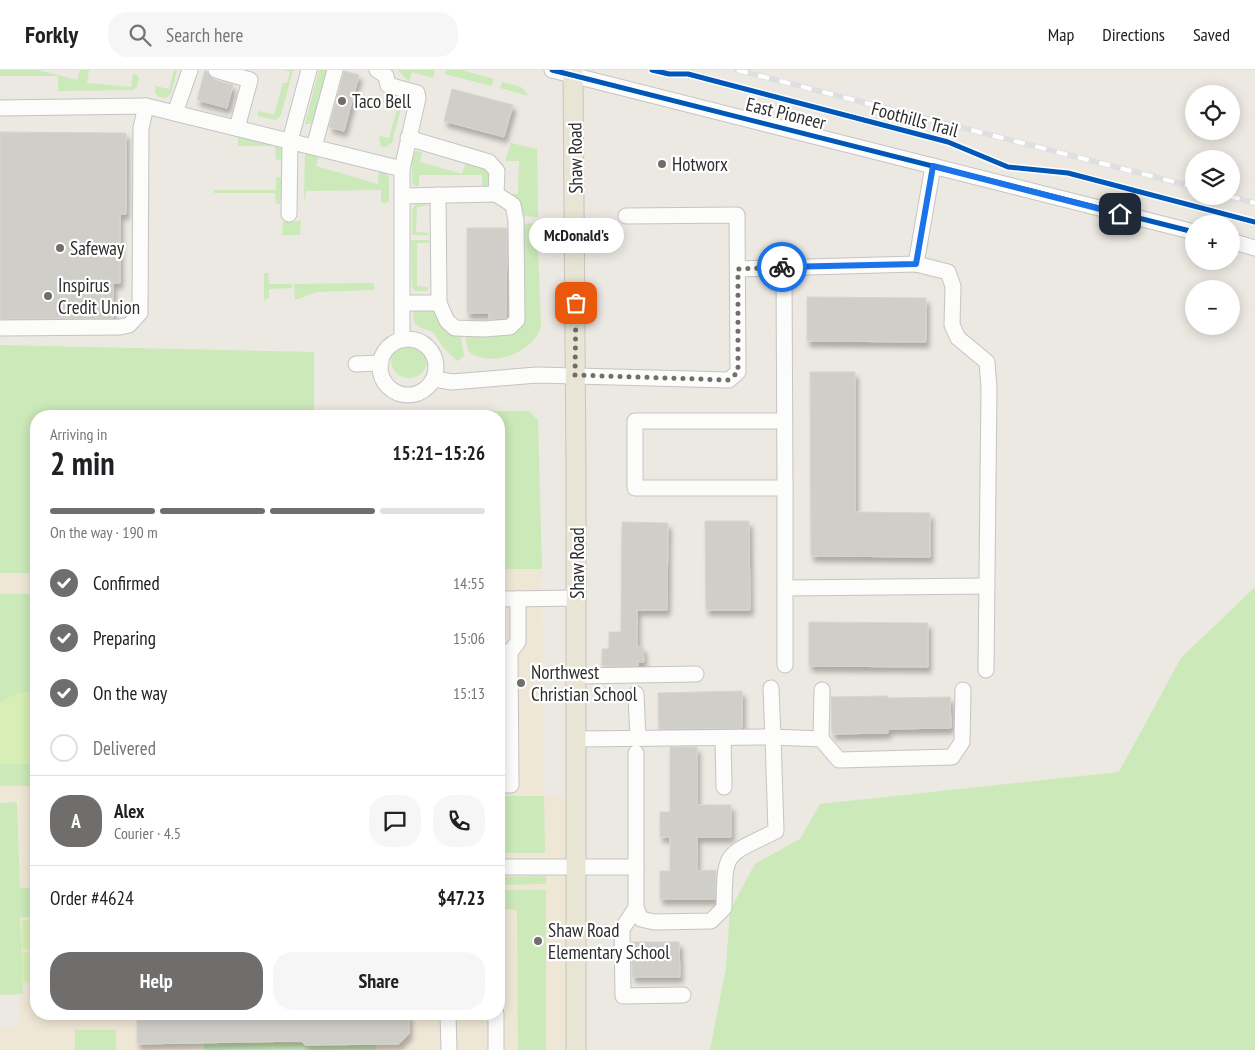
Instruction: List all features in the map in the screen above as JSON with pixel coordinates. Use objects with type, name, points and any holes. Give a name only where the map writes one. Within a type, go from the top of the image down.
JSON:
[{"type":"main road","name":"Shaw Road","points":[[574,72],[577,598],[576,1050]]},
{"type":"street","points":[[175,113],[190,70]]},
{"type":"street","points":[[216,70],[250,80],[238,128]]},
{"type":"street","points":[[289,214],[290,141],[309,70]]},
{"type":"street","points":[[314,147],[335,70]]},
{"type":"street","points":[[377,70],[386,76],[388,85],[417,93],[402,169],[402,340]]},
{"type":"street","name":"East Pioneer","points":[[552,70],[574,72],[1185,230]]},
{"type":"street","points":[[0,328],[120,327],[129,325],[140,314],[141,128],[146,106]]},
{"type":"street","points":[[0,108],[146,106],[402,169]]},
{"type":"street","points":[[408,138],[489,162],[497,171],[496,194]]},
{"type":"street","points":[[916,264],[933,166]]},
{"type":"street","points":[[402,196],[438,195],[496,194],[513,205],[516,220],[517,320],[510,327],[484,329],[455,328],[448,321],[439,303],[438,195]]},
{"type":"street","points":[[434,379],[452,382],[537,375],[575,375],[729,380],[738,372],[737,216],[626,216]]},
{"type":"street","points":[[1240,244],[1255,248]]},
{"type":"street","points":[[738,269],[916,264],[948,272],[953,286],[952,325],[955,332],[958,338],[987,362],[989,388],[986,670]]},
{"type":"street","points":[[784,267],[785,665]]},
{"type":"street","points":[[402,303],[439,303]]},
{"type":"street","points":[[402,340],[420,341],[433,353],[436,361],[434,379],[409,402],[388,386],[382,378],[381,363],[386,350],[402,340]]},
{"type":"street","points":[[356,364],[381,363]]},
{"type":"street","points":[[784,421],[635,421],[635,488],[785,488]]},
{"type":"street","points":[[785,588],[987,586]]},
{"type":"street","points":[[505,599],[577,598]]},
{"type":"street","points":[[505,786],[511,785],[505,652],[518,642],[518,599]]},
{"type":"street","points":[[577,676],[696,674]]},
{"type":"street","points":[[636,694],[636,908],[641,919],[654,922],[711,921],[724,908],[725,867],[730,855],[776,831],[771,688]]},
{"type":"street","points":[[822,690],[821,739],[839,760],[952,757],[962,742],[962,690]]},
{"type":"street","points":[[577,740],[637,746],[724,738],[821,739]]},
{"type":"street","points":[[724,738],[724,787]]},
{"type":"street","points":[[505,867],[636,867]]},
{"type":"street","points":[[636,908],[622,929],[623,996],[683,995]]},
{"type":"street","points":[[448,1020],[449,1050]]},
{"type":"street","points":[[496,1020],[496,1050]]},
{"type":"shaded area","name":"Shaw Road Elementary School","points":[[505,569],[542,569],[544,796],[577,798],[576,1050],[0,1050],[0,1029],[20,1028],[18,800],[0,800],[0,573],[30,573],[30,1020],[505,1020]]},
{"type":"green space","points":[[0,70],[38,70],[77,80],[80,70],[89,70],[87,83],[131,87],[133,74],[137,74],[139,80],[136,88],[133,90],[58,91],[58,76],[0,76]]},
{"type":"green space","points":[[174,70],[177,70],[171,94],[166,98],[159,97],[155,93],[155,86],[169,89]]},
{"type":"green space","points":[[285,70],[293,70],[281,115],[276,120],[258,116],[258,111],[274,115],[283,83],[287,83],[290,72]]},
{"type":"green space","points":[[319,70],[329,70],[315,124],[305,124]]},
{"type":"green space","points":[[398,70],[435,70],[433,78],[412,72],[409,82]]},
{"type":"green space","points":[[446,70],[461,70],[494,79],[491,86],[445,74]]},
{"type":"green space","points":[[502,82],[521,87],[529,96],[500,88]]},
{"type":"green space","points":[[394,94],[403,100],[392,143],[381,147],[380,136],[389,138],[398,106],[388,102]]},
{"type":"green space","points":[[238,133],[277,142],[282,149],[281,159],[276,160],[275,146],[238,146]]},
{"type":"green space","points":[[511,143],[537,149],[538,217],[520,216],[506,194],[518,194],[519,161],[505,161]]},
{"type":"green space","points":[[305,151],[319,155],[316,166],[378,184],[379,172],[385,172],[389,178],[389,201],[384,204],[381,202],[381,190],[306,191],[304,204]]},
{"type":"green space","points":[[416,151],[422,152],[420,162],[462,174],[466,163],[486,168],[489,177],[488,186],[482,187],[482,175],[419,175],[419,186],[415,186],[412,183],[412,156]]},
{"type":"green space","points":[[280,177],[282,181],[280,204],[276,203],[275,193],[214,193],[214,190],[276,190],[276,178]]},
{"type":"green space","points":[[416,204],[430,205],[417,207],[416,232],[428,233],[429,235],[412,235],[412,209]]},
{"type":"green space","points":[[301,221],[300,235],[282,235],[283,222]]},
{"type":"green space","points":[[537,223],[541,327],[529,344],[510,356],[488,358],[477,356],[468,351],[465,333],[512,331],[521,224]]},
{"type":"green space","points":[[411,240],[429,240],[428,243],[417,243],[417,286],[428,287],[428,291],[415,291],[412,287]]},
{"type":"green space","points":[[264,273],[268,273],[269,284],[292,284],[292,288],[269,289],[269,298],[264,300]]},
{"type":"green space","points":[[373,283],[375,288],[373,290],[317,292],[295,300],[294,284]]},
{"type":"green space","points":[[432,309],[460,332],[464,356],[457,361],[444,348],[433,332],[419,327],[414,322],[413,310]]},
{"type":"green space","points":[[409,342],[422,347],[427,360],[422,373],[409,378],[396,373],[391,360],[396,347]]},
{"type":"green space","points":[[0,345],[314,352],[314,410],[30,410],[30,573],[0,573]]},
{"type":"green space","points":[[505,411],[529,411],[538,420],[542,569],[505,569]]},
{"type":"green space","points":[[1255,587],[1255,1050],[710,1050],[726,968],[730,910],[755,864],[800,839],[820,804],[1119,772],[1181,658]]},
{"type":"green space","points":[[0,594],[30,594],[30,692],[22,693],[0,703]]},
{"type":"green space","points":[[30,692],[30,764],[0,764],[0,703],[13,695]]},
{"type":"green space","points":[[0,764],[30,764],[30,786],[0,786]]},
{"type":"green space","points":[[505,796],[544,796],[545,853],[505,853]]},
{"type":"green space","points":[[17,802],[20,888],[30,888],[30,917],[20,917],[23,994],[0,995],[0,803]]},
{"type":"green space","points":[[546,876],[546,884],[505,885],[505,877]]},
{"type":"green space","points":[[505,890],[546,890],[546,1050],[518,1050],[517,910],[505,909]]},
{"type":"green space","points":[[22,920],[30,920],[30,949],[21,949]]},
{"type":"green space","points":[[22,952],[30,953],[30,982],[21,982]]},
{"type":"green space","points":[[75,1030],[116,1030],[116,1050],[75,1050]]},
{"type":"green space","points":[[204,1032],[214,1042],[376,1044],[376,1050],[204,1050]]},
{"type":"building","points":[[205,70],[213,79],[233,85],[227,108],[197,100]]},
{"type":"building","name":"Taco Bell","points":[[344,71],[359,75],[344,131],[329,127]]},
{"type":"building","points":[[452,89],[513,105],[504,137],[444,121]]},
{"type":"building","name":"Safeway","points":[[0,132],[126,133],[126,214],[120,214],[120,283],[113,283],[113,318],[0,319]]},
{"type":"building","points":[[467,228],[507,228],[506,318],[489,319],[489,313],[467,313]]},
{"type":"building","points":[[807,297],[926,298],[926,342],[807,341]]},
{"type":"building","points":[[810,372],[855,372],[855,512],[930,513],[930,557],[811,556]]},
{"type":"building","points":[[705,521],[749,521],[750,610],[706,610]]},
{"type":"building","points":[[622,522],[668,523],[667,610],[637,610],[637,647],[643,647],[644,662],[638,662],[638,666],[602,666],[602,649],[609,649],[609,632],[621,632]]},
{"type":"building","points":[[809,622],[928,623],[928,667],[809,666]]},
{"type":"building","points":[[742,691],[742,728],[659,729],[658,693]]},
{"type":"building","points":[[888,696],[888,698],[950,697],[951,728],[888,729],[888,733],[832,734],[831,697]]},
{"type":"building","points":[[670,747],[697,747],[697,805],[731,805],[731,837],[697,837],[697,871],[716,870],[715,899],[660,899],[660,871],[670,871],[670,837],[660,837],[660,812],[670,812]]},
{"type":"building","points":[[632,942],[679,942],[680,977],[632,977]]},
{"type":"building","points":[[137,1020],[409,1020],[409,1034],[399,1044],[305,1045],[302,1041],[137,1044]]},
{"type":"railway","points":[[737,70],[1185,185]]},
{"type":"railway","points":[[1240,199],[1255,203]]},
{"type":"cycle path","points":[[552,70],[1185,230]]},
{"type":"cycle path","name":"Foothills Trail","points":[[652,70],[669,74],[688,74],[948,142],[1008,167],[1068,173],[1255,222]]},
{"type":"way so far","points":[[576,303],[575,375],[729,380],[738,372],[738,269],[782,267]]},
{"type":"place","name":"Taco Bell","points":[[342,101]]},
{"type":"place","name":"Hotworx","points":[[662,164]]},
{"type":"place","name":"Safeway","points":[[60,248]]},
{"type":"place","name":"Inspirus Credit Union","points":[[48,296]]},
{"type":"place","name":"McDonald's","points":[[576,303]]},
{"type":"place","name":"Northwest Christian School","points":[[521,683]]},
{"type":"place","name":"Shaw Road Elementary School","points":[[538,941]]},
{"type":"route","points":[[782,267],[916,264],[933,166],[1120,214]]}]
